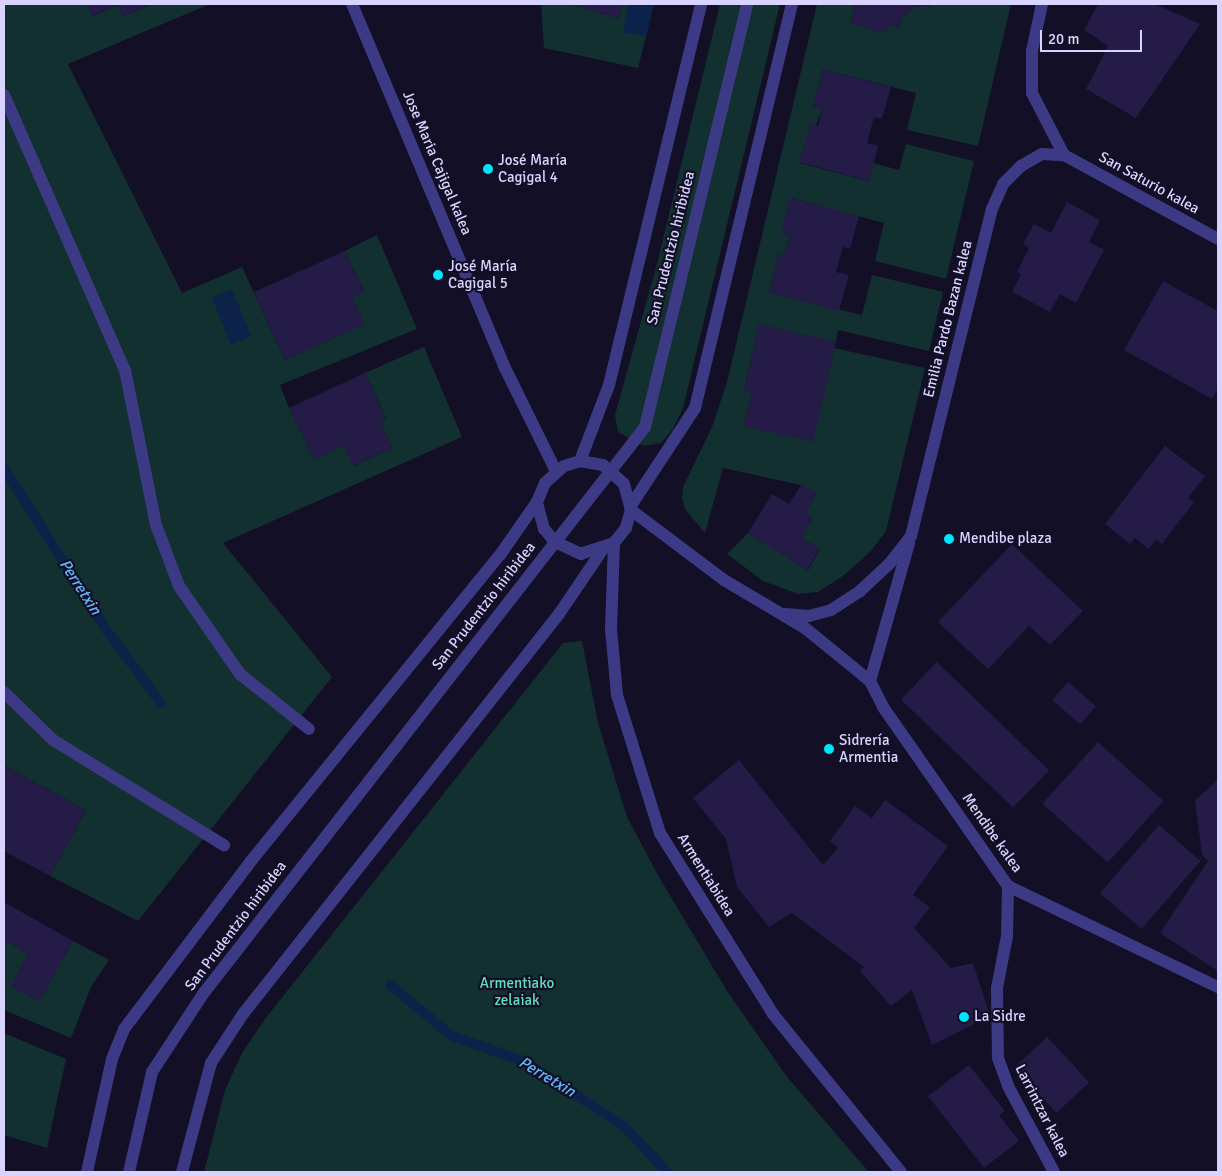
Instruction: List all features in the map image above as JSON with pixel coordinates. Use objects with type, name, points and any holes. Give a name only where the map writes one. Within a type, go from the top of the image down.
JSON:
[{"type":"street","name":"Jose Maria Cajigal kalea","points":[[352,4],[504,366],[556,471]]},
{"type":"street","name":"San Prudentzio hiribidea","points":[[580,461],[609,385],[701,4]]},
{"type":"street","name":"San Prudentzio hiribidea","points":[[129,1172],[152,1072],[203,994],[645,427],[746,4]]},
{"type":"street","points":[[182,1172],[211,1063],[243,1014],[559,614],[608,546],[626,528],[630,509],[695,408],[792,4]]},
{"type":"street","points":[[1042,4],[1032,51],[1032,93],[1064,155]]},
{"type":"street","points":[[4,95],[126,370],[156,525],[179,586],[240,674],[309,729]]},
{"type":"street","name":"Emilia Pardo Bazan kalea","points":[[784,614],[809,616],[831,610],[872,580],[910,536],[992,209],[1003,184],[1021,166],[1042,154],[1064,155]]},
{"type":"street","name":"San Saturio kalea","points":[[1064,155],[1218,239]]},
{"type":"street","points":[[556,471],[580,461],[602,465],[611,470],[624,484],[630,509]]},
{"type":"street","name":"San Prudentzio hiribidea","points":[[87,1172],[112,1059],[124,1029],[145,998],[251,861],[500,555],[538,502],[545,483],[556,471]]},
{"type":"street","points":[[538,502],[544,529],[555,542],[581,554],[608,546]]},
{"type":"street","name":"Mendibe kalea","points":[[630,509],[724,580],[784,614],[870,681],[884,708],[1008,886],[1218,987]]},
{"type":"street","points":[[870,681],[910,536]]},
{"type":"street","name":"Armentiabidea","points":[[608,546],[611,629],[617,695],[660,833],[773,1014],[901,1172]]},
{"type":"street","points":[[4,692],[53,740],[224,845]]},
{"type":"street","name":"Larrintzar kalea","points":[[1008,886],[1007,936],[997,988],[998,1058],[1008,1086],[1054,1172]]},
{"type":"green space","points":[[4,4],[87,4],[93,16],[118,5],[123,16],[153,4],[210,4],[68,64],[182,293],[242,267],[285,360],[364,324],[352,297],[364,291],[345,251],[377,235],[417,329],[280,385],[289,408],[314,459],[344,445],[354,466],[392,448],[380,422],[386,418],[365,373],[424,347],[462,437],[223,543],[332,677],[138,921],[50,876],[86,810],[5,766],[4,768]]},
{"type":"green space","points":[[541,4],[569,4],[618,18],[622,4],[654,4],[638,68],[544,48]]},
{"type":"green space","points":[[720,4],[780,4],[683,408],[673,429],[661,443],[644,446],[618,432],[615,415],[657,264]]},
{"type":"green space","points":[[817,4],[855,4],[850,23],[885,33],[888,25],[900,27],[903,16],[919,5],[930,7],[931,4],[1011,4],[978,146],[907,130],[916,93],[823,69],[813,107],[822,110],[800,163],[868,181],[873,163],[899,170],[906,144],[974,161],[946,279],[875,261],[884,223],[791,198],[782,233],[790,235],[785,254],[779,253],[769,293],[862,315],[872,275],[943,292],[929,351],[838,330],[836,342],[759,325],[744,390],[752,393],[744,426],[813,441],[834,348],[925,368],[886,531],[870,552],[843,576],[818,592],[798,594],[763,581],[727,554],[748,533],[808,570],[820,549],[801,537],[813,518],[805,513],[816,494],[801,485],[723,468],[705,533],[685,509],[682,498],[683,487],[712,427],[727,382]]},
{"type":"green space","name":"Armentiako zelaiak","points":[[582,641],[598,723],[627,817],[660,879],[727,991],[787,1077],[869,1172],[204,1172],[225,1090],[242,1053],[265,1019],[563,643]]},
{"type":"green space","points":[[4,940],[28,954],[11,986],[39,1001],[73,941],[109,960],[91,987],[71,1038],[4,1010]]},
{"type":"green space","points":[[4,1033],[66,1059],[47,1148],[4,1135]]},
{"type":"water","points":[[628,4],[654,4],[646,36],[623,32]]},
{"type":"water","points":[[232,289],[251,336],[231,345],[212,297]]},
{"type":"building","points":[[87,4],[152,4],[123,16],[118,5],[92,16]]},
{"type":"building","points":[[569,4],[622,4],[618,18]]},
{"type":"building","points":[[855,4],[931,4],[930,8],[919,5],[903,16],[900,27],[888,25],[885,33],[850,23]]},
{"type":"building","points":[[1098,4],[1154,4],[1200,24],[1136,118],[1086,89],[1108,46],[1084,30]]},
{"type":"building","points":[[823,69],[891,87],[882,119],[874,117],[867,143],[878,146],[869,181],[799,162],[810,124],[818,126],[822,110],[813,108]]},
{"type":"building","points":[[790,198],[859,216],[850,249],[843,247],[836,272],[849,275],[839,311],[769,293],[779,253],[785,254],[790,235],[781,233]]},
{"type":"building","points":[[1067,202],[1100,220],[1089,242],[1104,250],[1076,303],[1060,294],[1050,312],[1012,292],[1021,274],[1017,272],[1029,248],[1023,244],[1034,224],[1051,233]]},
{"type":"building","points":[[345,251],[364,292],[352,297],[365,324],[285,360],[254,292]]},
{"type":"building","points":[[1163,281],[1218,311],[1218,388],[1212,399],[1124,350]]},
{"type":"building","points":[[759,324],[836,342],[813,442],[744,426],[752,393],[744,391]]},
{"type":"building","points":[[365,373],[386,419],[380,422],[392,448],[353,466],[344,445],[314,460],[289,408]]},
{"type":"building","points":[[1165,446],[1205,476],[1188,498],[1194,502],[1162,544],[1156,540],[1149,549],[1135,538],[1130,544],[1105,524]]},
{"type":"building","points":[[801,485],[816,494],[805,513],[813,518],[801,537],[820,548],[807,570],[748,533],[772,494],[789,504]]},
{"type":"building","points":[[1012,544],[1083,611],[1050,645],[1029,626],[988,669],[938,622]]},
{"type":"building","points":[[937,662],[1049,770],[1013,808],[901,699]]},
{"type":"building","points":[[1068,682],[1096,706],[1080,724],[1052,700]]},
{"type":"building","points":[[1098,742],[1163,801],[1108,863],[1042,804]]},
{"type":"building","points":[[739,760],[823,865],[838,848],[830,841],[855,806],[872,818],[885,800],[948,846],[913,895],[930,907],[914,928],[951,968],[973,963],[990,1016],[932,1045],[912,990],[891,1006],[860,971],[864,967],[792,913],[769,927],[737,887],[726,839],[693,798]]},
{"type":"building","points":[[5,766],[86,810],[50,876],[4,851]]},
{"type":"building","points":[[1218,780],[1218,971],[1160,933],[1208,861],[1202,855],[1195,800]]},
{"type":"building","points":[[1159,825],[1201,861],[1141,929],[1100,893]]},
{"type":"building","points":[[4,902],[73,941],[39,1001],[11,986],[28,954],[4,940]]},
{"type":"building","points":[[1047,1037],[1089,1082],[1056,1113],[1014,1068]]},
{"type":"building","points":[[969,1065],[1005,1111],[999,1115],[1019,1141],[984,1168],[928,1096]]},
{"type":"waterway","name":"Perretxin","points":[[4,468],[105,628],[161,703]]},
{"type":"waterway","name":"Perretxin","points":[[390,985],[452,1036],[525,1062],[624,1126],[667,1172]]},
{"type":"place","name":"José María Cagigal 4","points":[[488,169]]},
{"type":"place","name":"José María Cagigal 5","points":[[438,275]]},
{"type":"place","name":"Mendibe plaza","points":[[949,539]]},
{"type":"place","name":"Sidrería Armentia","points":[[829,749]]},
{"type":"place","name":"La Sidre","points":[[964,1017]]}]
